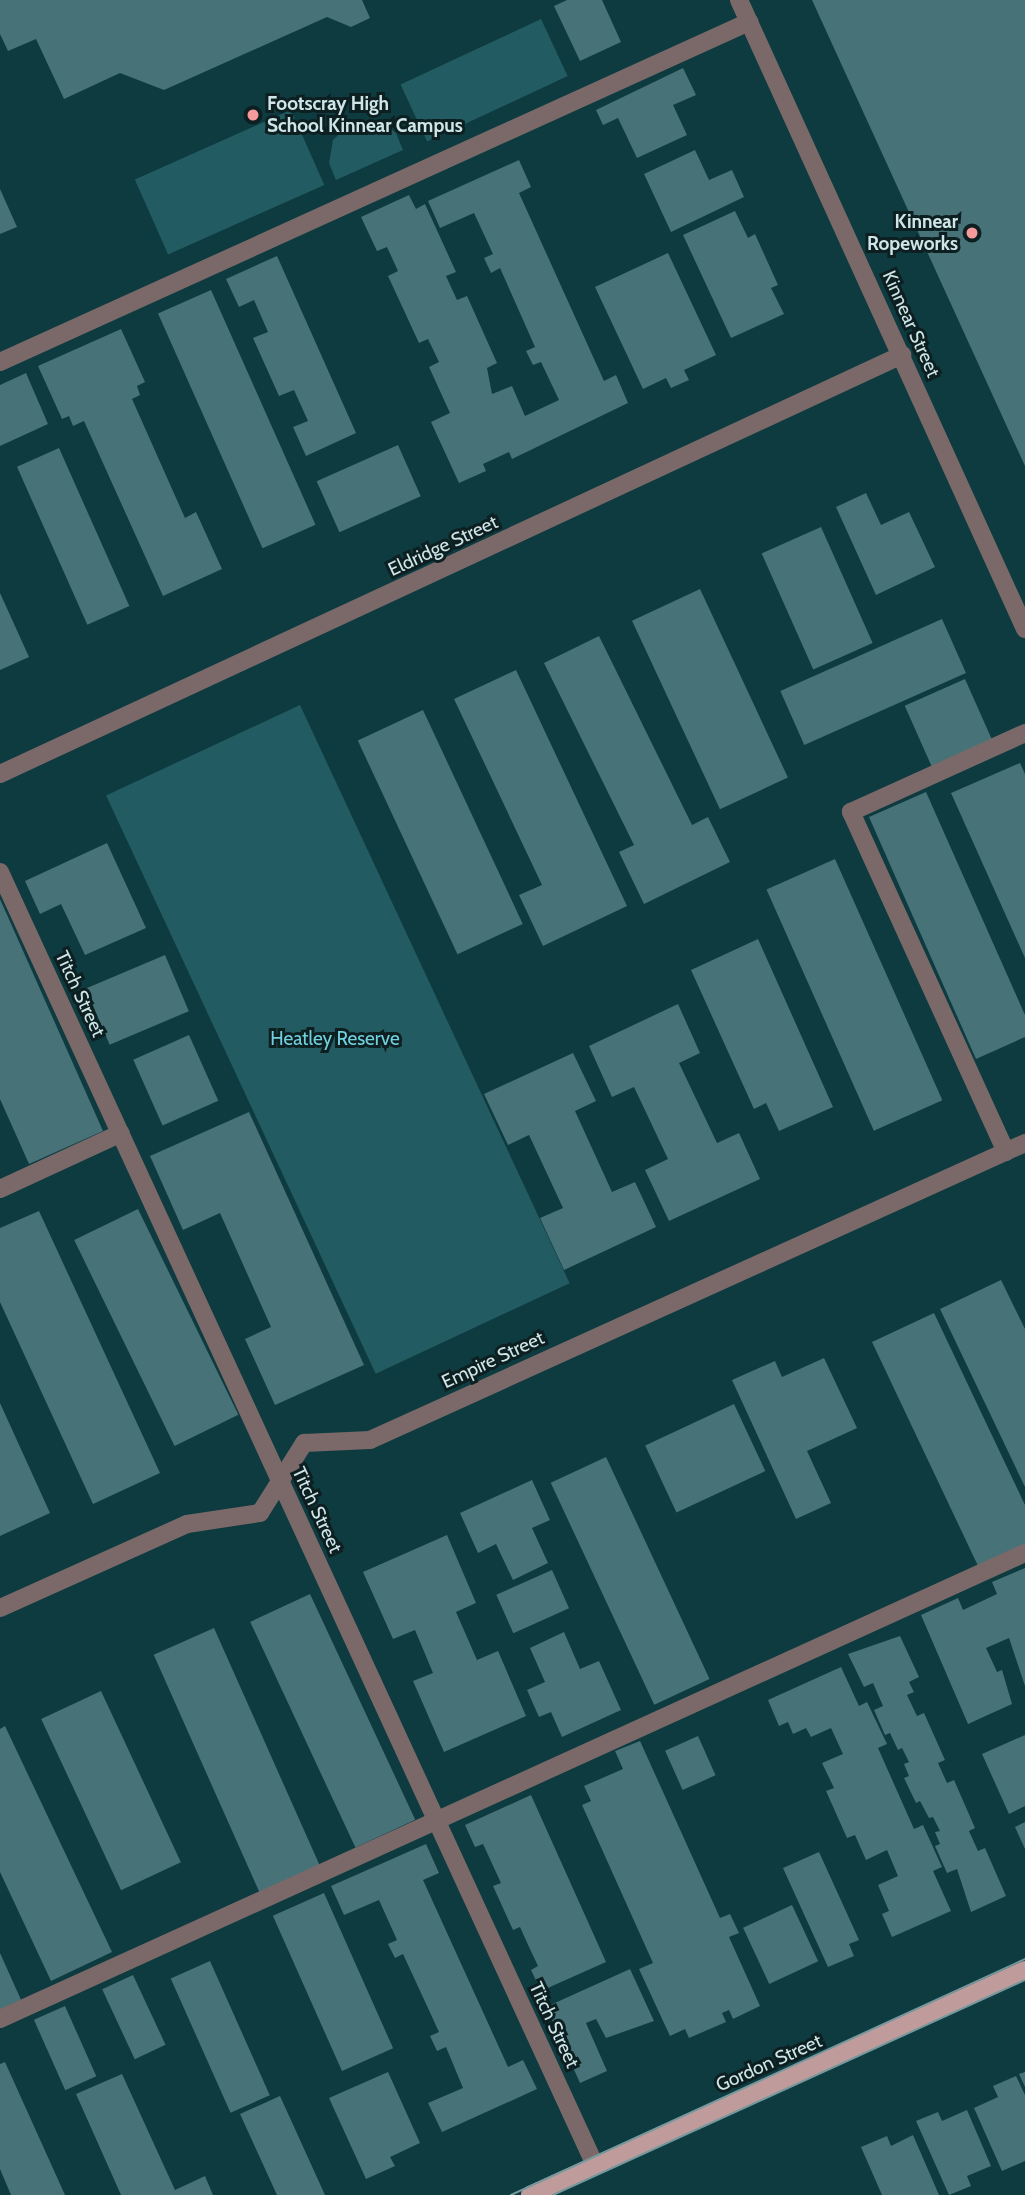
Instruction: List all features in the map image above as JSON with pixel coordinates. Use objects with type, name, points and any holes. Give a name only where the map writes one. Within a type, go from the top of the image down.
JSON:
[{"type":"main road","name":"Gordon Street","points":[[530,2195],[1025,1970]]},
{"type":"street","name":"Kinnear Street","points":[[739,0],[1025,629]]},
{"type":"street","points":[[0,362],[749,22]]},
{"type":"street","name":"Eldridge Street","points":[[0,774],[902,355]]},
{"type":"street","points":[[1006,1152],[851,813],[1025,733]]},
{"type":"street","name":"Titch Street","points":[[0,872],[595,2165]]},
{"type":"street","points":[[0,1189],[121,1133]]},
{"type":"street","name":"Empire Street","points":[[0,1608],[187,1524],[260,1513],[304,1443],[370,1440],[1025,1143]]},
{"type":"street","points":[[0,2019],[437,1818],[1025,1553]]},
{"type":"green space","points":[[541,19],[568,76],[427,142],[401,85]]},
{"type":"green space","points":[[291,110],[324,185],[168,254],[135,180]]},
{"type":"green space","points":[[362,120],[386,125],[396,133],[403,150],[336,180],[329,163],[333,140],[350,124]]},
{"type":"green space","name":"Heatley Reserve","points":[[300,705],[570,1283],[376,1374],[106,795]]},
{"type":"building","points":[[0,0],[362,0],[370,18],[351,27],[327,17],[164,90],[120,73],[64,99],[36,39],[8,51],[0,34]]},
{"type":"building","points":[[567,0],[602,0],[621,42],[580,61],[554,6]]},
{"type":"building","name":"Kinnear Ropeworks","points":[[812,0],[1025,0],[1025,466]]},
{"type":"building","points":[[683,68],[696,95],[673,105],[687,135],[637,158],[618,118],[603,125],[596,110]]},
{"type":"building","points":[[695,150],[709,180],[732,170],[744,197],[671,232],[644,174]]},
{"type":"building","points":[[519,160],[531,187],[519,193],[604,381],[616,375],[628,403],[512,459],[509,452],[483,464],[486,471],[459,483],[431,422],[450,413],[429,367],[439,362],[428,339],[419,343],[388,276],[398,271],[387,247],[377,251],[361,217],[409,195],[416,209],[425,204],[456,272],[446,276],[457,300],[467,296],[497,363],[487,368],[492,394],[512,386],[525,416],[559,400],[541,362],[533,365],[526,351],[535,347],[500,268],[491,273],[484,258],[493,254],[474,213],[440,228],[428,201]]},
{"type":"building","points":[[0,189],[17,227],[0,234]]},
{"type":"building","points":[[735,211],[748,238],[755,234],[778,285],[771,288],[784,314],[731,338],[683,235]]},
{"type":"building","points":[[668,253],[716,355],[684,370],[689,380],[671,388],[666,378],[643,389],[595,287]]},
{"type":"building","points":[[277,256],[356,433],[306,456],[293,427],[308,421],[294,390],[279,396],[253,338],[268,332],[254,300],[239,307],[226,279]]},
{"type":"building","points":[[211,290],[316,525],[263,548],[158,314]]},
{"type":"building","points":[[121,329],[145,382],[137,386],[140,395],[132,399],[185,518],[196,512],[222,569],[163,596],[84,421],[73,426],[69,416],[62,419],[38,366]]},
{"type":"building","points":[[26,373],[48,424],[0,446],[0,385]]},
{"type":"building","points":[[398,445],[421,496],[339,532],[317,481]]},
{"type":"building","points":[[59,448],[129,606],[87,625],[17,467]]},
{"type":"building","points":[[866,493],[881,525],[909,512],[935,567],[876,595],[836,507]]},
{"type":"building","points":[[821,527],[873,643],[813,669],[762,553]]},
{"type":"building","points":[[700,589],[788,778],[720,809],[632,621]]},
{"type":"building","points":[[0,593],[29,657],[0,670]]},
{"type":"building","points":[[942,619],[966,673],[804,745],[780,691]]},
{"type":"building","points":[[599,636],[692,825],[708,817],[730,862],[644,904],[619,852],[634,845],[544,663]]},
{"type":"building","points":[[516,670],[627,906],[543,946],[519,895],[542,885],[454,699]]},
{"type":"building","points":[[965,679],[993,743],[933,770],[905,706]]},
{"type":"building","points":[[423,710],[523,924],[457,954],[358,740]]},
{"type":"building","points":[[1020,763],[1025,774],[1025,958],[951,793]]},
{"type":"building","points":[[926,792],[1025,1015],[1025,1037],[976,1059],[869,817]]},
{"type":"building","points":[[107,843],[146,928],[85,955],[61,904],[40,914],[25,881]]},
{"type":"building","points":[[835,859],[942,1100],[874,1131],[766,890]]},
{"type":"building","points":[[0,899],[103,1131],[29,1164],[0,1099]]},
{"type":"building","points":[[758,939],[833,1107],[779,1131],[766,1103],[754,1109],[691,970]]},
{"type":"building","points":[[165,955],[189,1011],[110,1045],[86,989]]},
{"type":"building","points":[[678,1004],[700,1053],[679,1063],[717,1143],[739,1133],[760,1179],[669,1221],[645,1170],[668,1159],[634,1087],[612,1097],[589,1046]]},
{"type":"building","points":[[189,1035],[218,1101],[163,1126],[133,1060]]},
{"type":"building","points":[[573,1053],[596,1101],[575,1111],[612,1192],[635,1182],[656,1227],[564,1270],[540,1218],[563,1208],[529,1135],[508,1145],[484,1094]]},
{"type":"building","points":[[249,1112],[364,1365],[275,1405],[245,1339],[271,1327],[220,1213],[183,1230],[150,1156]]},
{"type":"building","points":[[138,1209],[238,1415],[175,1446],[74,1240]]},
{"type":"building","points":[[39,1211],[160,1473],[93,1504],[0,1302],[0,1228]]},
{"type":"building","points":[[1001,1280],[1025,1329],[1025,1487],[940,1309]]},
{"type":"building","points":[[934,1313],[1025,1505],[1025,1546],[979,1568],[872,1342]]},
{"type":"building","points":[[824,1358],[857,1428],[807,1451],[831,1503],[796,1519],[732,1380],[775,1361],[782,1377]]},
{"type":"building","points":[[0,1403],[50,1513],[0,1536]]},
{"type":"building","points":[[734,1404],[765,1471],[676,1512],[645,1445]]},
{"type":"building","points":[[606,1457],[710,1679],[654,1705],[551,1483]]},
{"type":"building","points":[[532,1480],[550,1520],[532,1528],[548,1563],[513,1580],[496,1544],[478,1553],[460,1513]]},
{"type":"building","points":[[447,1535],[476,1603],[456,1612],[477,1660],[498,1651],[526,1716],[444,1752],[413,1681],[433,1673],[415,1630],[393,1639],[363,1572]]},
{"type":"building","points":[[1025,1568],[1025,1686],[1009,1638],[986,1648],[997,1672],[1002,1670],[1012,1704],[968,1724],[921,1615],[958,1598],[963,1610],[997,1594],[992,1582]]},
{"type":"building","points":[[552,1570],[569,1608],[513,1633],[496,1595]]},
{"type":"building","points":[[310,1594],[415,1820],[355,1848],[250,1622]]},
{"type":"building","points":[[214,1628],[320,1866],[259,1892],[154,1655]]},
{"type":"building","points":[[564,1632],[580,1669],[599,1661],[621,1710],[562,1737],[551,1712],[539,1717],[527,1690],[545,1682],[530,1648]]},
{"type":"building","points":[[900,1636],[919,1677],[909,1682],[914,1692],[907,1695],[917,1716],[924,1713],[945,1760],[938,1763],[947,1783],[954,1780],[975,1828],[969,1831],[978,1851],[985,1848],[1006,1896],[971,1912],[957,1869],[947,1873],[935,1846],[940,1844],[935,1832],[940,1831],[933,1817],[929,1818],[920,1801],[916,1803],[904,1778],[909,1776],[904,1764],[909,1762],[902,1748],[898,1750],[890,1733],[885,1735],[874,1710],[883,1706],[873,1683],[864,1687],[848,1654]]},
{"type":"building","points":[[841,1667],[859,1706],[867,1702],[887,1744],[878,1748],[914,1829],[923,1825],[942,1867],[933,1871],[951,1911],[892,1937],[882,1914],[889,1911],[878,1885],[898,1876],[887,1850],[866,1860],[855,1835],[847,1838],[826,1791],[834,1788],[822,1763],[843,1754],[831,1728],[811,1737],[806,1728],[793,1734],[788,1722],[779,1726],[768,1700]]},
{"type":"building","points":[[101,1691],[181,1862],[121,1890],[41,1719]]},
{"type":"building","points":[[5,1726],[112,1952],[51,1981],[0,1872],[0,1729]]},
{"type":"building","points":[[1025,1735],[1025,1806],[1009,1814],[982,1754]]},
{"type":"building","points":[[698,1736],[715,1775],[683,1790],[665,1751]]},
{"type":"building","points":[[640,1741],[720,1918],[730,1914],[739,1933],[729,1937],[760,2006],[733,2019],[729,2010],[722,2013],[726,2022],[689,2038],[685,2029],[670,2036],[639,1969],[653,1963],[582,1805],[591,1801],[584,1786],[623,1769],[615,1751]]},
{"type":"building","points":[[531,1795],[606,1962],[541,1991],[531,1970],[538,1966],[520,1927],[513,1930],[493,1886],[501,1883],[483,1844],[475,1847],[465,1825]]},
{"type":"building","points":[[1025,1822],[1025,1849],[1015,1827]]},
{"type":"building","points":[[426,1844],[439,1873],[423,1880],[508,2067],[523,2060],[537,2089],[442,2132],[428,2103],[463,2088],[446,2047],[437,2051],[430,2036],[439,2032],[403,1954],[395,1958],[388,1944],[397,1940],[379,1900],[344,1915],[331,1886]]},
{"type":"building","points":[[819,1852],[859,1940],[849,1944],[854,1956],[828,1967],[783,1868]]},
{"type":"building","points":[[324,1893],[393,2048],[342,2071],[273,1916]]},
{"type":"building","points":[[792,1905],[818,1961],[769,1984],[743,1928]]},
{"type":"building","points":[[0,1953],[22,2002],[0,2012]]},
{"type":"building","points":[[210,1961],[270,2095],[231,2113],[171,1978]]},
{"type":"building","points":[[630,1969],[654,2021],[606,2038],[596,2019],[586,2023],[607,2071],[580,2083],[546,2007]]},
{"type":"building","points":[[133,1975],[166,2045],[135,2059],[102,1989]]},
{"type":"building","points":[[65,2006],[96,2076],[65,2090],[34,2020]]},
{"type":"building","points":[[5,2062],[65,2195],[11,2195],[0,2169],[0,2064]]},
{"type":"building","points":[[388,2072],[420,2143],[390,2157],[395,2166],[366,2179],[329,2098]]},
{"type":"building","points":[[1025,2072],[1025,2087],[1019,2074]]},
{"type":"building","points":[[122,2074],[175,2190],[205,2176],[213,2195],[121,2195],[76,2094]]},
{"type":"building","points":[[1016,2076],[1025,2095],[1025,2161],[1002,2171],[974,2108],[998,2097],[993,2086]]},
{"type":"building","points":[[280,2096],[325,2195],[277,2195],[240,2114]]},
{"type":"building","points":[[967,2110],[991,2166],[967,2176],[971,2186],[949,2195],[916,2121],[938,2112],[942,2121]]},
{"type":"building","points":[[913,2135],[939,2195],[882,2195],[861,2147],[887,2136],[891,2146]]},
{"type":"tram line","points":[[511,2195],[1025,1959]]},
{"type":"tram line","points":[[553,2195],[1025,1980]]},
{"type":"place","name":"Footscray High School Kinnear Campus","points":[[253,115]]},
{"type":"place","name":"Kinnear Ropeworks","points":[[972,233]]}]
